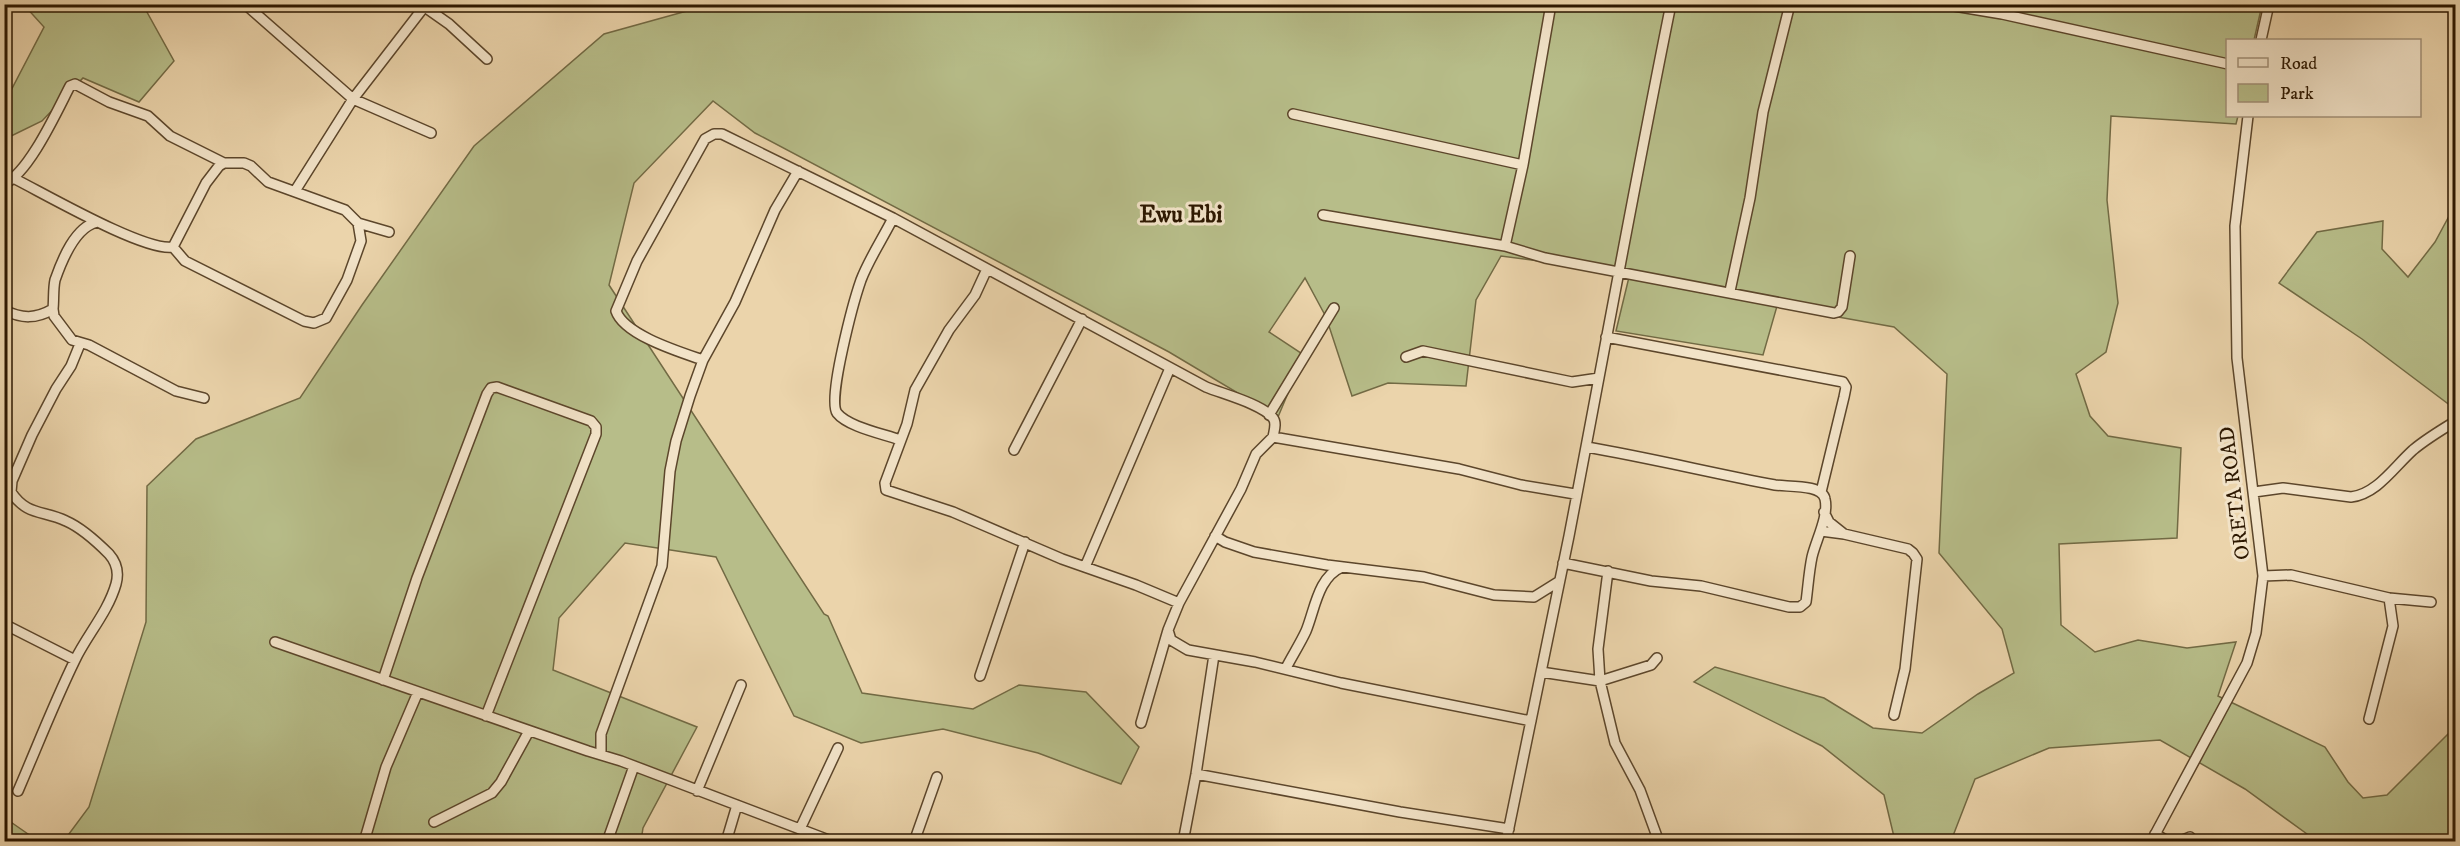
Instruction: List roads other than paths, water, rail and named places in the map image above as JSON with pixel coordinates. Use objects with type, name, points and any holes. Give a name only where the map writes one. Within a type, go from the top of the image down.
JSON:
[{"type":"street","points":[[245,4],[353,99],[431,133]]},
{"type":"street","points":[[1505,246],[1523,165],[1551,4]]},
{"type":"street","points":[[1506,842],[1575,494],[1587,447],[1618,270],[1671,4]]},
{"type":"street","points":[[1730,291],[1750,198],[1763,112],[1791,4]]},
{"type":"street","points":[[1942,4],[1979,7],[2226,64]]},
{"type":"street","points":[[1994,4],[2002,14]]},
{"type":"street","points":[[2261,39],[2269,4]]},
{"type":"street","points":[[295,191],[353,99],[422,6],[449,24],[487,59]]},
{"type":"street","points":[[4,184],[15,179],[43,138],[70,86],[75,84],[110,102],[148,116],[170,136],[225,163],[244,163],[251,166],[268,182],[345,210],[358,222],[389,232]]},
{"type":"street","points":[[1293,114],[1523,165]]},
{"type":"street","name":"ORETA ROAD","points":[[2153,838],[2247,663],[2256,633],[2263,576],[2237,358],[2235,226],[2248,117]]},
{"type":"street","points":[[703,360],[673,350],[625,325],[618,319],[616,311],[637,261],[705,139],[714,134],[722,134],[893,218],[1206,387],[1239,399],[1269,415],[1275,423],[1273,437],[1256,454],[1241,489],[1198,572],[1179,603],[1168,630],[1141,723]]},
{"type":"street","points":[[173,247],[206,183],[219,166],[225,163]]},
{"type":"street","points":[[601,754],[601,734],[662,566],[670,471],[676,441],[703,360],[735,302],[775,210],[798,171]]},
{"type":"street","points":[[15,179],[97,222],[159,248],[173,247]]},
{"type":"street","points":[[1323,214],[1505,246],[1545,258],[1838,312],[1842,307],[1850,256]]},
{"type":"street","points":[[893,218],[862,278],[846,334],[834,398],[837,413],[850,423],[900,440]]},
{"type":"street","points":[[97,222],[87,224],[70,247],[55,281],[54,316],[67,334],[80,344],[89,345],[176,391],[204,398]]},
{"type":"street","points":[[173,247],[185,261],[304,321],[314,323],[326,318],[347,280],[361,241],[358,222]]},
{"type":"street","points":[[987,269],[975,295],[949,330],[915,390],[885,483],[886,490],[953,512],[1179,603]]},
{"type":"street","points":[[1269,415],[1334,308]]},
{"type":"street","points":[[4,310],[29,318],[53,309]]},
{"type":"street","points":[[1014,450],[1082,319]]},
{"type":"street","points":[[1606,337],[1843,382],[1846,387],[1821,492]]},
{"type":"street","points":[[18,791],[75,660],[109,602],[116,584],[117,566],[111,556],[92,538],[66,521],[22,507],[8,492],[32,435],[56,388],[71,366],[80,344]]},
{"type":"street","points":[[1406,357],[1423,351],[1572,382],[1599,378]]},
{"type":"street","points":[[1085,567],[1170,368]]},
{"type":"street","points":[[383,680],[417,578],[487,394],[491,388],[497,387],[591,421],[596,426],[596,434],[486,716]]},
{"type":"street","points":[[2254,492],[2283,488],[2351,497],[2360,496],[2370,491],[2414,449],[2456,421]]},
{"type":"street","points":[[1273,437],[1459,469],[1521,485],[1575,494]]},
{"type":"street","points":[[1563,563],[1651,581],[1701,586],[1789,607],[1800,607],[1806,602],[1813,556],[1821,531],[1825,499],[1821,492],[1809,488],[1791,488],[1738,478],[1666,461],[1587,447]]},
{"type":"street","points":[[1824,512],[1829,522],[1844,534]]},
{"type":"street","points":[[1821,531],[1908,549],[1917,559],[1905,669],[1894,715]]},
{"type":"street","points":[[1215,536],[1254,552],[1424,577],[1494,595],[1534,597],[1553,606]]},
{"type":"street","points":[[980,676],[1025,542]]},
{"type":"street","points":[[1286,668],[1305,632],[1325,581],[1330,573],[1344,566]]},
{"type":"street","points":[[1608,571],[1598,649],[1600,681],[1615,743],[1640,790],[1659,842]]},
{"type":"street","points":[[2263,576],[2291,575],[2389,598],[2431,602]]},
{"type":"street","points":[[1534,597],[1558,582]]},
{"type":"street","points":[[2369,719],[2393,626],[2389,598]]},
{"type":"street","points":[[4,624],[75,660]]},
{"type":"street","points":[[1168,630],[1171,640],[1188,650],[1286,668],[1341,683],[1531,721]]},
{"type":"street","points":[[275,642],[601,754],[834,842]]},
{"type":"street","points":[[1183,842],[1214,656]]},
{"type":"street","points":[[1541,672],[1600,681],[1652,665],[1657,658]]},
{"type":"street","points":[[697,791],[741,685]]},
{"type":"street","points":[[364,842],[386,767],[418,692]]},
{"type":"street","points":[[434,822],[492,793],[501,782],[529,731]]},
{"type":"street","points":[[800,829],[838,748]]},
{"type":"street","points":[[607,842],[634,766]]},
{"type":"street","points":[[1196,774],[1400,812],[1509,829]]},
{"type":"street","points":[[914,842],[937,777]]},
{"type":"street","points":[[726,842],[737,805]]},
{"type":"street","points":[[2178,842],[2190,837],[2195,842]]},
{"type":"street","points":[[2153,838],[2169,842]]},
{"type":"district","name":"Ewu Ebi","points":[[1181,215]]}]
